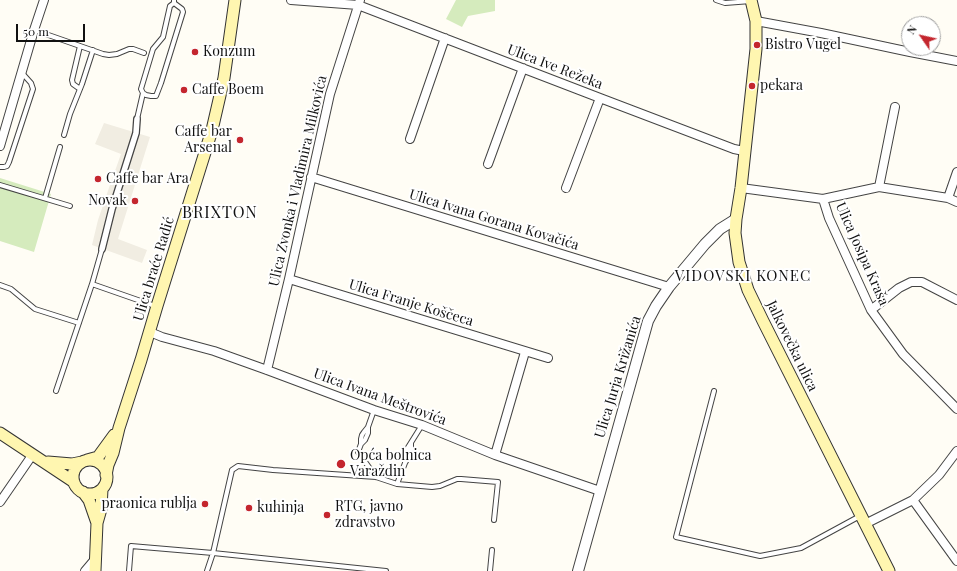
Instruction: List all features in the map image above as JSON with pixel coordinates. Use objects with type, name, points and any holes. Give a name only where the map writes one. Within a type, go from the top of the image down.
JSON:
[{"type":"main road","name":"Ulica braće Radić","points":[[106,475],[119,428],[212,130],[224,78],[235,0]]},
{"type":"main road","name":"Jalkovečka ulica","points":[[751,0],[756,22],[756,48],[741,188],[736,219],[735,233],[739,262],[748,290],[763,321],[889,571]]},
{"type":"main road","name":"Ulica braće Radić","points":[[85,461],[98,457],[119,428]]},
{"type":"main road","points":[[0,433],[74,482]]},
{"type":"main road","points":[[44,461],[72,464],[85,461],[92,460],[98,462],[105,469],[106,480],[102,489],[98,492],[83,492],[77,488],[74,482],[75,468],[85,461]]},
{"type":"main road","points":[[95,571],[97,523],[101,510],[102,489]]},
{"type":"main road","points":[[83,492],[88,500],[97,523]]},
{"type":"street","points":[[0,146],[44,0]]},
{"type":"street","name":"Ulica Ive Režeka","points":[[291,0],[359,2],[522,68],[727,146],[744,151]]},
{"type":"street","name":"Ulica Zvonka i Vladimira Milkovića","points":[[267,370],[330,94],[359,2]]},
{"type":"street","points":[[756,22],[821,33],[957,61]]},
{"type":"street","points":[[410,139],[446,38]]},
{"type":"street","points":[[488,164],[522,68]]},
{"type":"street","points":[[566,188],[600,98]]},
{"type":"street","points":[[879,187],[896,107]]},
{"type":"street","points":[[102,249],[112,209],[136,133],[137,119]]},
{"type":"street","points":[[948,198],[957,172]]},
{"type":"street","name":"Ulica Ivana Gorana Kovačića","points":[[312,177],[669,287]]},
{"type":"street","points":[[741,188],[823,199],[879,187],[948,198],[957,202]]},
{"type":"street","name":"Ulica Josipa Kraša","points":[[823,199],[829,218],[871,310],[903,354],[957,409]]},
{"type":"street","name":"Ulica Jurja Križanića","points":[[578,571],[648,322],[656,306],[669,287],[705,244],[720,229],[736,219]]},
{"type":"street","name":"Ulica Franje Koščeca","points":[[289,279],[548,358]]},
{"type":"street","points":[[871,310],[899,288],[911,282],[922,282],[957,300]]},
{"type":"street","name":"Ulica Ivana Meštrovića","points":[[150,332],[162,337],[214,351],[374,410],[422,426],[495,455],[600,491]]},
{"type":"street","points":[[495,455],[525,352]]},
{"type":"street","points":[[862,520],[913,500],[939,475],[957,450]]},
{"type":"street","points":[[0,502],[33,454]]},
{"type":"street","points":[[913,500],[957,561]]},
{"type":"street","points":[[85,571],[96,558]]},
{"type":"lane","points":[[716,0],[725,3],[751,0]]},
{"type":"lane","points":[[137,119],[143,93],[141,89],[153,50],[163,37],[170,6],[174,2],[182,9],[183,12],[161,83],[156,96],[146,95],[143,93]]},
{"type":"lane","points":[[34,30],[80,46],[109,54],[117,54],[129,49],[144,53]]},
{"type":"lane","points":[[80,46],[72,80],[73,84],[80,89]]},
{"type":"lane","points":[[64,135],[93,50]]},
{"type":"lane","points":[[0,167],[7,166],[9,162],[32,89],[31,83],[22,72]]},
{"type":"lane","points":[[45,198],[60,147]]},
{"type":"lane","points":[[0,185],[70,206]]},
{"type":"lane","points":[[56,391],[92,284],[102,249]]},
{"type":"lane","points":[[92,284],[157,306]]},
{"type":"lane","points":[[0,285],[11,289],[35,309],[79,323]]},
{"type":"lane","points":[[714,391],[676,537],[760,556],[801,548],[862,520]]},
{"type":"lane","points":[[374,410],[368,427],[361,439],[358,452],[376,477]]},
{"type":"lane","points":[[397,484],[404,463],[409,456],[411,443],[422,426]]},
{"type":"lane","points":[[208,571],[232,470],[238,466],[273,470],[376,477],[397,484],[436,486],[457,479],[498,482],[494,520]]},
{"type":"lane","points":[[129,571],[131,546],[386,571]]},
{"type":"lane","points":[[490,571],[492,550]]},
{"type":"green space","points":[[456,0],[495,0],[495,11],[468,16],[462,27],[446,19]]},
{"type":"green space","points":[[0,178],[51,194],[34,252],[0,241]]},
{"type":"shaded area","points":[[104,123],[150,137],[118,239],[147,250],[142,263],[92,245],[98,220],[121,154],[95,144]]},
{"type":"place","name":"Bistro Vugel","points":[[757,45]]},
{"type":"place","name":"Konzum","points":[[195,52]]},
{"type":"place","name":"pekara","points":[[752,86]]},
{"type":"place","name":"Caffe Boem","points":[[184,90]]},
{"type":"place","name":"Caffe bar Arsenal","points":[[240,140]]},
{"type":"place","name":"Caffe bar Ara","points":[[98,179]]},
{"type":"place","name":"Novak","points":[[135,201]]},
{"type":"place","name":"Opća bolnica Varaždin","points":[[341,464]]},
{"type":"place","name":"praonica rublja","points":[[205,504]]},
{"type":"place","name":"kuhinja","points":[[249,508]]},
{"type":"place","name":"RTG, javno zdravstvo","points":[[327,515]]},
{"type":"district","name":"BRIXTON","points":[[220,213]]},
{"type":"district","name":"VIDOVSKI KONEC","points":[[743,276]]}]
